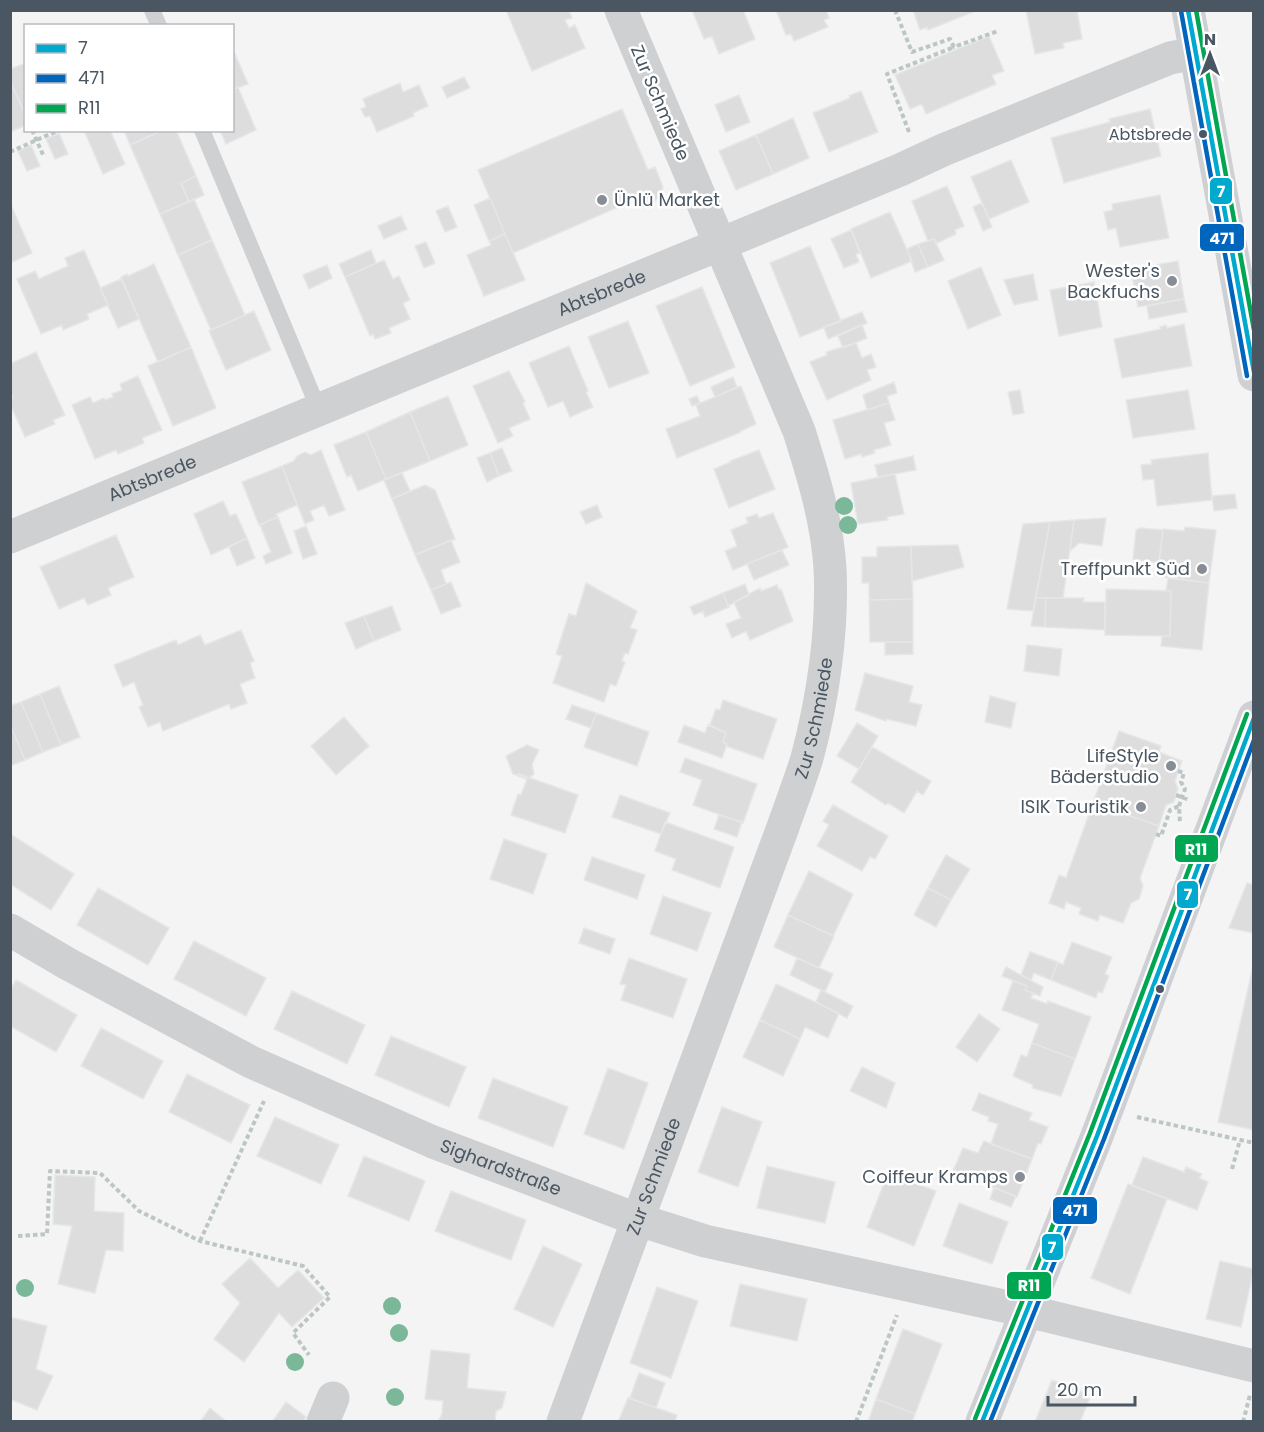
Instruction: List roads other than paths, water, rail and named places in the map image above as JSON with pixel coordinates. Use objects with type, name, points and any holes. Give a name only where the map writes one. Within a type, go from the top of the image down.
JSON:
[{"type":"main road","points":[[1188,10],[1254,375]]},
{"type":"main road","points":[[982,1422],[1107,1109],[1254,717]]},
{"type":"street","name":"Zur Schmiede","points":[[562,1422],[783,827],[806,759],[821,696],[829,622],[830,569],[814,479],[799,431],[621,10]]},
{"type":"street","name":"Abtsbrede","points":[[10,537],[920,160],[1170,58],[1196,53]]},
{"type":"street","name":"Sighardstraße","points":[[10,930],[157,1013],[251,1062],[433,1142],[636,1219],[705,1241],[1027,1311],[1252,1378]]},
{"type":"lane","points":[[152,10],[158,24]]},
{"type":"lane","points":[[203,132],[319,410]]},
{"type":"place","name":"Abtsbrede","points":[[1203,134]]},
{"type":"place","name":"Ünlü Market","points":[[602,200]]},
{"type":"place","name":"Wester's Backfuchs","points":[[1172,281]]},
{"type":"place","name":"Treffpunkt Süd","points":[[1202,569]]},
{"type":"place","name":"LifeStyle Bäderstudio","points":[[1171,766]]},
{"type":"place","name":"ISIK Touristik","points":[[1141,807]]},
{"type":"place","name":"Coiffeur Kramps","points":[[1020,1177]]}]
